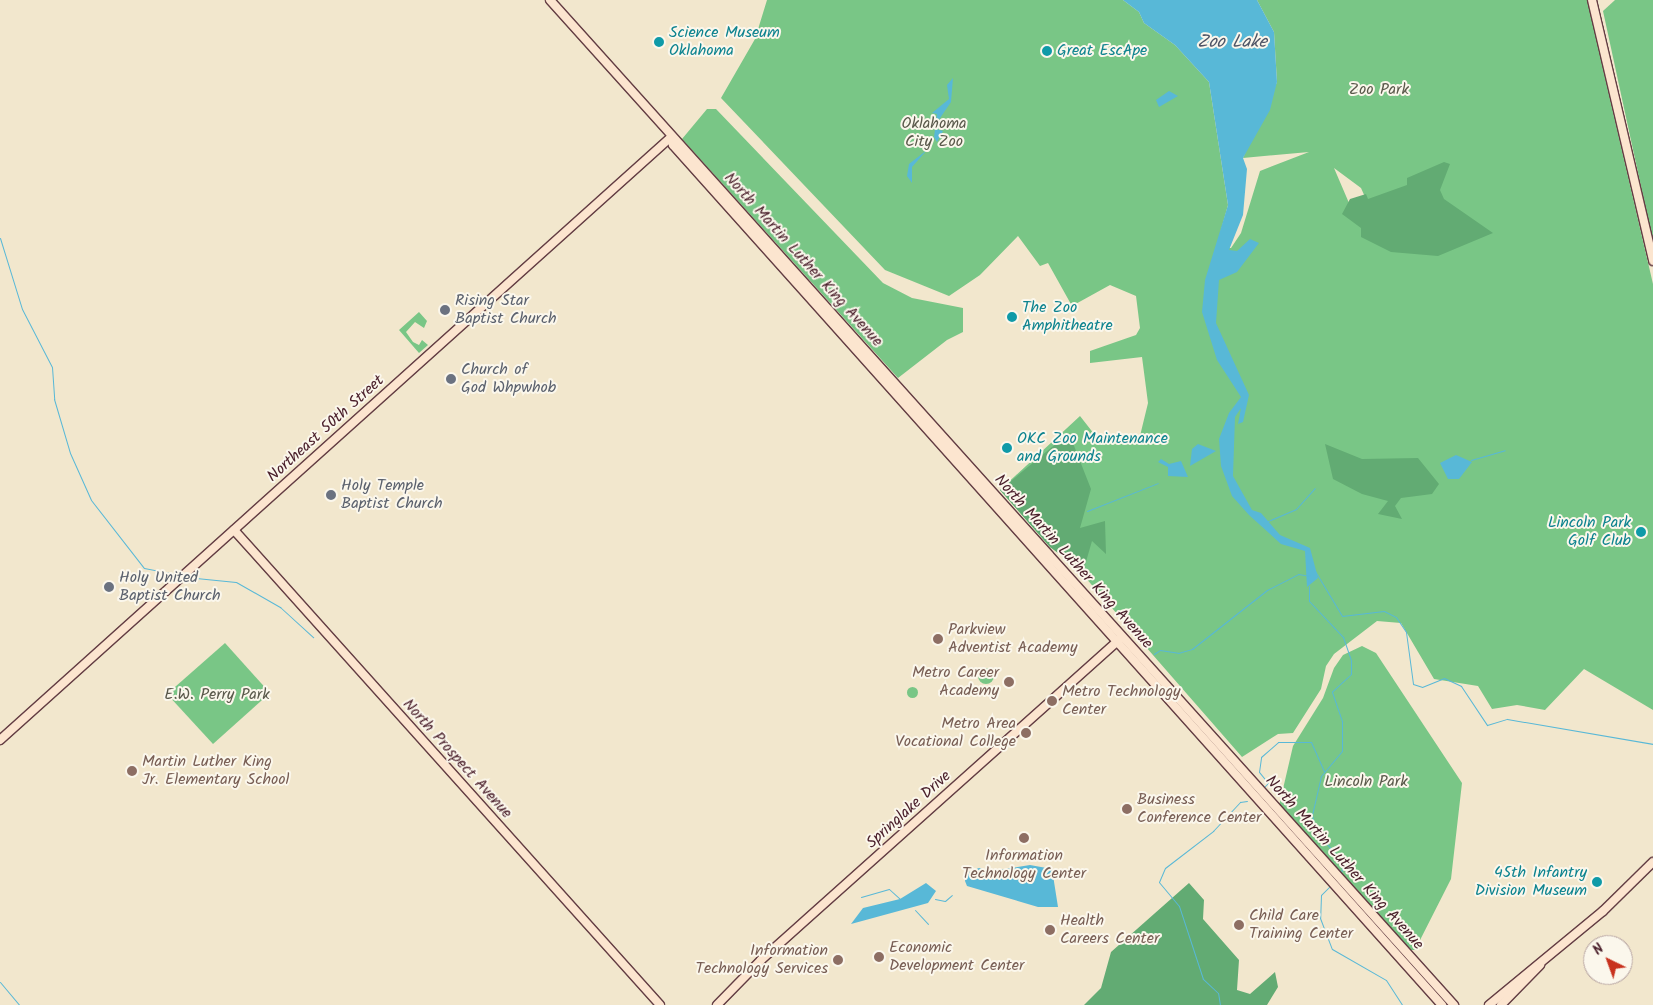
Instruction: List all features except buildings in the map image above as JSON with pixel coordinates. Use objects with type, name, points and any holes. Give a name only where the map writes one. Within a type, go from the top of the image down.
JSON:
[{"type":"street","name":"North Martin Luther King Avenue","points":[[550,0],[671,138],[672,145],[1454,1005]]},
{"type":"street","points":[[1592,0],[1653,262]]},
{"type":"street","name":"Northeast 50th Street","points":[[0,740],[671,138]]},
{"type":"street","name":"North Prospect Avenue","points":[[234,530],[660,1005]]},
{"type":"street","name":"North Martin Luther King Avenue","points":[[1120,639],[1442,1005]]},
{"type":"street","name":"Springlake Drive","points":[[717,1005],[754,966],[1120,639]]},
{"type":"street","points":[[1489,1005],[1542,962],[1653,862]]},
{"type":"street","points":[[1502,1005],[1542,962]]},
{"type":"green space","points":[[767,0],[1123,0],[1139,12],[1144,23],[1175,45],[1209,82],[1228,205],[1216,248],[1231,248],[1241,233],[1260,171],[1309,152],[1243,158],[1277,82],[1274,32],[1257,0],[1587,0],[1653,284],[1653,710],[1584,669],[1545,710],[1517,705],[1492,709],[1478,686],[1434,679],[1401,623],[1377,621],[1334,654],[1326,666],[1321,689],[1293,733],[1278,734],[1242,757],[1070,560],[1050,547],[1000,490],[1080,416],[1098,439],[1139,440],[1148,403],[1142,357],[1090,363],[1090,351],[1136,335],[1140,328],[1136,296],[1110,285],[1072,306],[1048,263],[1040,266],[1018,236],[980,275],[949,296],[885,270],[721,98],[755,39]],"holes":[[[1334,168],[1361,188],[1365,197],[1355,217]]]},
{"type":"green space","points":[[1615,0],[1653,0],[1653,242],[1603,11]]},
{"type":"green space","points":[[707,109],[716,109],[883,283],[912,298],[963,308],[963,332],[947,340],[898,378],[682,139]]},
{"type":"green space","points":[[1444,162],[1450,164],[1440,190],[1444,199],[1493,233],[1438,256],[1391,252],[1361,237],[1361,228],[1342,214],[1350,199],[1366,194],[1368,199],[1407,185],[1407,178]]},
{"type":"green space","points":[[419,312],[427,321],[424,328],[415,322],[406,332],[413,342],[419,345],[422,340],[428,345],[419,353],[399,330]]},
{"type":"green space","points":[[1069,433],[1091,489],[1080,528],[1105,521],[1106,554],[1092,541],[1083,572],[1050,547],[1000,490]]},
{"type":"green space","points":[[1325,444],[1362,459],[1418,458],[1439,484],[1432,494],[1401,498],[1395,506],[1402,519],[1378,514],[1388,501],[1362,494],[1333,479]]},
{"type":"green space","name":"E.W. Perry Park","points":[[225,643],[270,693],[213,744],[167,694]]},
{"type":"green space","name":"Lincoln Park","points":[[1362,646],[1376,653],[1462,783],[1451,879],[1415,950],[1408,950],[1279,806],[1293,746],[1323,698],[1334,668],[1343,655]]},
{"type":"green space","points":[[986,668],[994,676],[986,684],[978,676]]},
{"type":"green space","points":[[912,686],[918,692],[912,698],[906,692]]},
{"type":"green space","points":[[1189,883],[1204,900],[1203,919],[1239,960],[1237,990],[1250,994],[1275,972],[1278,987],[1267,1005],[1084,1005],[1101,988],[1111,952]]},
{"type":"water","name":"Zoo Lake","points":[[1123,0],[1257,0],[1274,32],[1277,82],[1270,110],[1243,158],[1247,169],[1243,215],[1229,250],[1237,251],[1250,239],[1259,243],[1237,272],[1219,280],[1216,323],[1249,395],[1243,422],[1238,424],[1241,408],[1235,417],[1233,476],[1252,510],[1261,513],[1280,535],[1310,548],[1318,578],[1307,587],[1305,551],[1281,544],[1249,515],[1232,496],[1221,466],[1219,439],[1229,413],[1241,397],[1217,360],[1202,312],[1205,280],[1228,205],[1209,82],[1175,45],[1144,23],[1139,12]]},
{"type":"water","points":[[953,78],[951,102],[938,121],[936,129],[943,131],[937,142],[934,137],[937,114],[932,113],[949,99],[947,85]]},
{"type":"water","points":[[1169,91],[1178,96],[1159,107],[1156,100]]},
{"type":"water","points":[[927,150],[912,167],[912,183],[907,176],[909,164]]},
{"type":"water","points":[[1198,444],[1216,451],[1190,466],[1192,449]]},
{"type":"water","points":[[1456,455],[1472,462],[1459,479],[1448,479],[1440,463]]},
{"type":"water","points":[[1161,459],[1169,464],[1181,461],[1188,477],[1168,476],[1168,467],[1158,462]]},
{"type":"water","points":[[1030,865],[1052,869],[1058,907],[1038,907],[967,886],[965,881],[966,873],[979,868],[992,871]]},
{"type":"water","points":[[926,883],[936,891],[928,903],[851,924],[863,908],[900,899]]},
{"type":"waterway","points":[[0,238],[22,309],[52,367],[54,399],[70,453],[91,500],[144,568],[179,575]]},
{"type":"waterway","points":[[1471,460],[1505,450]]},
{"type":"waterway","points":[[1087,511],[1158,483]]},
{"type":"waterway","points":[[1268,521],[1296,509],[1315,488]]},
{"type":"waterway","points":[[1315,571],[1342,616],[1384,611],[1396,617],[1406,632],[1413,684],[1422,687],[1444,678],[1461,686],[1487,725],[1507,719],[1653,744]]},
{"type":"waterway","points":[[1154,654],[1160,650],[1178,653],[1192,649],[1267,590],[1298,574],[1310,576]]},
{"type":"waterway","points":[[186,577],[236,582],[280,607],[313,637]]},
{"type":"waterway","points":[[1309,586],[1309,601],[1343,637],[1351,660],[1351,674],[1332,692],[1342,721],[1342,751],[1321,776],[1312,815],[1316,832],[1344,863],[1340,875]]},
{"type":"waterway","points":[[1264,787],[1268,783],[1259,772],[1261,757],[1278,742],[1311,742],[1324,771]]},
{"type":"waterway","points":[[1220,1005],[1218,993],[1203,979],[1179,906],[1159,882],[1165,868],[1213,831],[1240,802],[1247,801]]},
{"type":"waterway","points":[[1331,885],[1321,895],[1320,918],[1332,949],[1386,980],[1402,1005]]},
{"type":"waterway","points":[[861,897],[889,889],[900,899]]},
{"type":"waterway","points":[[935,899],[945,901],[952,895]]},
{"type":"waterway","points":[[915,910],[928,924]]},
{"type":"waterway","points":[[0,982],[19,1005]]},
{"type":"place","name":"Science Museum Oklahoma","points":[[659,42]]},
{"type":"place","name":"Great EscApe","points":[[1047,51]]},
{"type":"place","name":"Rising Star Baptist Church","points":[[445,310]]},
{"type":"place","name":"The Zoo Amphitheatre","points":[[1012,317]]},
{"type":"place","name":"Church of God Whpwhob","points":[[451,379]]},
{"type":"place","name":"OKC Zoo Maintenance and Grounds","points":[[1007,448]]},
{"type":"place","name":"Holy Temple Baptist Church","points":[[331,495]]},
{"type":"place","name":"Lincoln Park Golf Club","points":[[1641,532]]},
{"type":"place","name":"Holy United Baptist Church","points":[[109,587]]},
{"type":"place","name":"Parkview Adventist Academy","points":[[938,639]]},
{"type":"place","name":"Metro Career Academy","points":[[1009,682]]},
{"type":"place","name":"Metro Technology Center","points":[[1052,701]]},
{"type":"place","name":"Metro Area Vocational College","points":[[1026,733]]},
{"type":"place","name":"Martin Luther King Jr. Elementary School","points":[[132,771]]},
{"type":"place","name":"Business Conference Center","points":[[1127,809]]},
{"type":"place","name":"Information Technology Center","points":[[1024,838]]},
{"type":"place","name":"45th Infantry Division Museum","points":[[1597,882]]},
{"type":"place","name":"Child Care Training Center","points":[[1239,925]]},
{"type":"place","name":"Health Careers Center","points":[[1050,930]]},
{"type":"place","name":"Economic Development Center","points":[[879,957]]},
{"type":"place","name":"Information Technology Services","points":[[838,960]]},
{"type":"park label","name":"Zoo Park","points":[[1379,90]]},
{"type":"park label","name":"Oklahoma City Zoo","points":[[934,133]]}]
